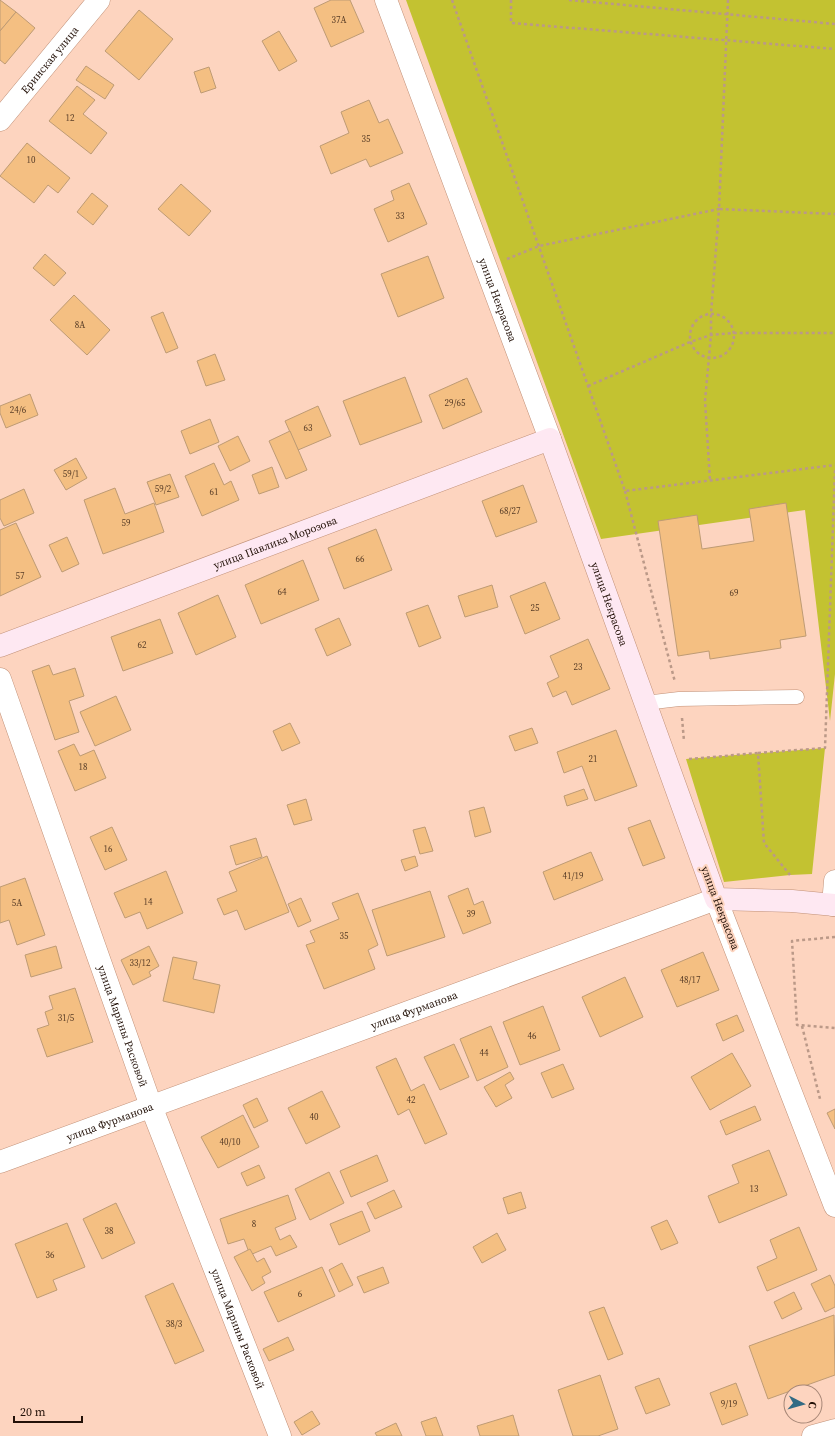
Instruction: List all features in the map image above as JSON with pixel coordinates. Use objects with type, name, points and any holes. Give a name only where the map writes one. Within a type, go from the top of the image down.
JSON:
[{"type":"street","name":"Еринская улица","points":[[0,120],[99,0]]},
{"type":"street","name":"улица Некрасова","points":[[386,0],[550,439],[716,898],[835,1206]]},
{"type":"street","name":"улица Павлика Морозова","points":[[0,646],[550,439]]},
{"type":"street","name":"улица Марины Расковой","points":[[0,680],[151,1106],[280,1436]]},
{"type":"street","points":[[834,905],[835,882]]},
{"type":"street","name":"улица Фурманова","points":[[0,1162],[716,898],[792,901],[834,905]]},
{"type":"street","points":[[813,1436],[835,1430]]},
{"type":"lane","points":[[646,703],[679,699],[797,697]]},
{"type":"path","points":[[452,0],[625,490],[835,465]]},
{"type":"path","points":[[511,0],[511,23],[835,49]]},
{"type":"path","points":[[569,0],[727,13],[835,24]]},
{"type":"path","points":[[710,480],[705,400],[711,335],[711,314],[719,209],[728,0]]},
{"type":"path","points":[[501,262],[539,246],[719,209],[835,214]]},
{"type":"path","points":[[705,315],[718,315],[728,322],[732,327],[734,334],[734,340],[727,352],[715,358],[708,358],[696,353],[690,342],[691,328],[694,323],[705,315]]},
{"type":"path","points":[[588,386],[690,342],[711,335],[835,333]]},
{"type":"path","points":[[758,753],[825,748],[835,470]]},
{"type":"path","points":[[835,937],[792,941],[797,1025],[835,1028]]},
{"type":"path","points":[[802,1026],[820,1100]]},
{"type":"shaded area","points":[[406,0],[835,0],[835,674],[830,721],[805,510],[601,539]]},
{"type":"shaded area","points":[[825,748],[812,874],[724,882],[686,759]]},
{"type":"building","points":[[0,0],[16,12],[0,31]]},
{"type":"building","points":[[331,0],[350,0],[364,32],[331,47],[314,8]]},
{"type":"building","points":[[139,10],[173,39],[139,80],[105,51]]},
{"type":"building","points":[[16,12],[35,28],[5,64],[0,60],[0,31]]},
{"type":"building","points":[[279,31],[297,61],[279,71],[262,41]]},
{"type":"building","points":[[86,66],[114,85],[105,99],[76,80]]},
{"type":"building","points":[[209,67],[216,88],[201,93],[194,72]]},
{"type":"building","points":[[77,86],[95,100],[83,114],[107,133],[91,154],[49,121]]},
{"type":"building","points":[[369,100],[379,123],[388,119],[403,153],[370,167],[366,159],[331,174],[320,146],[349,133],[341,112]]},
{"type":"building","points":[[27,143],[70,178],[58,193],[48,185],[34,203],[0,176]]},
{"type":"building","points":[[409,183],[427,224],[388,242],[374,209],[394,200],[391,191]]},
{"type":"building","points":[[181,184],[211,211],[189,236],[158,209]]},
{"type":"building","points":[[92,193],[108,206],[93,225],[77,212]]},
{"type":"building","points":[[45,254],[66,273],[54,286],[33,268]]},
{"type":"building","points":[[428,256],[444,298],[398,317],[381,274]]},
{"type":"building","points":[[74,295],[110,330],[87,355],[50,320]]},
{"type":"building","points":[[163,312],[178,348],[166,353],[151,317]]},
{"type":"building","points":[[215,354],[225,380],[206,386],[197,361]]},
{"type":"building","points":[[405,377],[422,422],[360,445],[343,401]]},
{"type":"building","points":[[467,378],[482,412],[443,429],[429,395]]},
{"type":"building","points":[[30,394],[38,415],[6,428],[0,413],[0,406]]},
{"type":"building","points":[[318,406],[331,436],[298,450],[285,421]]},
{"type":"building","points":[[210,419],[219,442],[190,454],[181,431]]},
{"type":"building","points":[[290,431],[307,470],[286,479],[269,441]]},
{"type":"building","points":[[238,436],[250,461],[230,471],[218,446]]},
{"type":"building","points":[[76,458],[87,478],[66,490],[54,470]]},
{"type":"building","points":[[214,463],[224,485],[231,481],[239,500],[202,516],[185,476]]},
{"type":"building","points":[[272,467],[279,487],[259,494],[252,475]]},
{"type":"building","points":[[170,474],[179,497],[156,505],[147,482]]},
{"type":"building","points":[[523,485],[537,522],[496,537],[482,501]]},
{"type":"building","points":[[115,488],[125,514],[154,503],[164,532],[103,554],[84,500]]},
{"type":"building","points":[[24,489],[34,513],[4,526],[0,518],[0,500]]},
{"type":"building","points":[[786,503],[806,636],[780,640],[781,648],[710,659],[709,651],[678,656],[658,521],[697,515],[702,549],[754,541],[749,509]]},
{"type":"building","points":[[16,523],[41,577],[0,596],[0,530]]},
{"type":"building","points":[[376,529],[392,570],[344,589],[328,548]]},
{"type":"building","points":[[67,537],[79,564],[62,572],[49,545]]},
{"type":"building","points":[[303,560],[319,600],[261,624],[245,585]]},
{"type":"building","points":[[545,582],[560,619],[525,634],[510,596]]},
{"type":"building","points":[[492,585],[498,607],[465,617],[458,596]]},
{"type":"building","points":[[218,595],[236,637],[196,655],[178,613]]},
{"type":"building","points":[[428,605],[441,638],[419,647],[406,613]]},
{"type":"building","points":[[339,618],[351,645],[327,656],[315,629]]},
{"type":"building","points":[[160,619],[173,653],[123,671],[111,637]]},
{"type":"building","points":[[588,639],[610,689],[572,705],[566,691],[553,697],[547,683],[559,677],[550,656]]},
{"type":"building","points":[[49,665],[53,675],[75,668],[84,696],[69,701],[79,732],[55,740],[32,671]]},
{"type":"building","points":[[116,696],[131,730],[95,746],[80,712]]},
{"type":"building","points":[[290,723],[300,743],[282,751],[273,731]]},
{"type":"building","points":[[532,728],[538,743],[515,751],[509,736]]},
{"type":"building","points":[[616,730],[637,786],[595,801],[582,766],[564,773],[557,752]]},
{"type":"building","points":[[74,744],[80,756],[94,750],[106,778],[75,791],[58,751]]},
{"type":"building","points":[[584,789],[588,799],[567,806],[564,796]]},
{"type":"building","points":[[306,799],[312,820],[294,825],[287,805]]},
{"type":"building","points":[[484,807],[491,832],[475,837],[469,811]]},
{"type":"building","points":[[650,820],[665,858],[643,866],[628,828]]},
{"type":"building","points":[[112,827],[127,860],[105,870],[90,837]]},
{"type":"building","points":[[425,827],[433,851],[420,854],[413,830]]},
{"type":"building","points":[[256,838],[262,857],[236,865],[230,846]]},
{"type":"building","points":[[591,852],[603,880],[554,900],[543,872]]},
{"type":"building","points":[[267,856],[289,912],[245,930],[237,910],[224,915],[217,899],[237,891],[229,872]]},
{"type":"building","points":[[415,856],[418,866],[405,871],[401,860]]},
{"type":"building","points":[[166,871],[183,913],[147,929],[140,912],[125,918],[114,893]]},
{"type":"building","points":[[25,878],[45,935],[17,945],[9,920],[0,923],[0,887]]},
{"type":"building","points":[[468,888],[474,905],[483,901],[491,923],[463,934],[448,896]]},
{"type":"building","points":[[430,891],[445,937],[387,956],[372,910]]},
{"type":"building","points":[[358,893],[378,945],[368,950],[375,969],[324,989],[306,945],[315,942],[310,931],[339,919],[332,903]]},
{"type":"building","points":[[301,898],[311,921],[298,927],[288,904]]},
{"type":"building","points":[[56,946],[62,968],[31,977],[25,955]]},
{"type":"building","points":[[149,946],[159,966],[149,972],[151,976],[133,985],[121,960]]},
{"type":"building","points":[[703,952],[719,990],[677,1007],[661,970]]},
{"type":"building","points":[[173,957],[197,962],[193,979],[220,985],[214,1013],[163,1001]]},
{"type":"building","points":[[625,977],[643,1017],[600,1037],[582,997]]},
{"type":"building","points":[[75,988],[93,1042],[47,1057],[37,1029],[49,1025],[45,1012],[53,1009],[49,996]]},
{"type":"building","points":[[543,1006],[560,1050],[520,1065],[503,1022]]},
{"type":"building","points":[[737,1015],[744,1031],[723,1041],[716,1024]]},
{"type":"building","points":[[491,1026],[508,1067],[477,1081],[460,1039]]},
{"type":"building","points":[[454,1044],[469,1077],[440,1090],[424,1057]]},
{"type":"building","points":[[732,1053],[751,1086],[710,1110],[691,1077]]},
{"type":"building","points":[[396,1058],[411,1091],[424,1084],[447,1134],[425,1144],[409,1109],[398,1115],[376,1067]]},
{"type":"building","points":[[563,1064],[574,1089],[552,1098],[541,1073]]},
{"type":"building","points":[[510,1072],[514,1079],[505,1085],[512,1098],[496,1107],[484,1087]]},
{"type":"building","points":[[322,1091],[340,1127],[306,1144],[288,1108]]},
{"type":"building","points":[[257,1098],[268,1121],[254,1128],[243,1105]]},
{"type":"building","points":[[755,1106],[761,1120],[726,1135],[720,1121]]},
{"type":"building","points":[[835,1109],[835,1129],[827,1113]]},
{"type":"building","points":[[243,1115],[259,1147],[218,1168],[201,1137]]},
{"type":"building","points":[[769,1150],[787,1195],[719,1223],[708,1196],[739,1183],[732,1165]]},
{"type":"building","points":[[377,1155],[388,1181],[351,1197],[340,1171]]},
{"type":"building","points":[[259,1165],[265,1178],[247,1186],[241,1173]]},
{"type":"building","points":[[329,1172],[344,1203],[310,1220],[295,1189]]},
{"type":"building","points":[[394,1190],[402,1207],[375,1219],[367,1203]]},
{"type":"building","points":[[521,1192],[526,1208],[508,1214],[503,1198]]},
{"type":"building","points":[[288,1195],[296,1219],[275,1228],[280,1240],[290,1235],[297,1247],[276,1256],[271,1246],[250,1255],[244,1239],[228,1244],[220,1219]]},
{"type":"building","points":[[116,1203],[135,1243],[102,1259],[83,1219]]},
{"type":"building","points":[[362,1211],[370,1231],[339,1245],[330,1224]]},
{"type":"building","points":[[667,1220],[678,1243],[661,1250],[651,1227]]},
{"type":"building","points":[[67,1223],[85,1267],[53,1280],[57,1290],[37,1298],[15,1244]]},
{"type":"building","points":[[799,1227],[817,1270],[767,1291],[757,1267],[777,1258],[770,1240]]},
{"type":"building","points":[[497,1233],[506,1250],[482,1263],[473,1247]]},
{"type":"building","points":[[250,1249],[257,1262],[264,1258],[271,1272],[262,1277],[265,1283],[252,1291],[234,1257]]},
{"type":"building","points":[[342,1263],[353,1285],[339,1292],[329,1270]]},
{"type":"building","points":[[322,1267],[335,1296],[278,1322],[264,1292]]},
{"type":"building","points":[[383,1267],[389,1283],[364,1293],[357,1277]]},
{"type":"building","points":[[830,1275],[835,1286],[835,1307],[825,1312],[811,1284]]},
{"type":"building","points":[[173,1283],[204,1351],[175,1364],[145,1296]]},
{"type":"building","points":[[794,1292],[802,1309],[782,1319],[774,1302]]},
{"type":"building","points":[[604,1307],[623,1354],[608,1360],[589,1312]]},
{"type":"building","points":[[834,1315],[835,1375],[810,1384],[783,1384],[783,1394],[768,1399],[749,1346]]},
{"type":"building","points":[[288,1337],[294,1350],[269,1361],[263,1349]]},
{"type":"building","points":[[600,1375],[618,1429],[598,1436],[573,1436],[558,1390]]},
{"type":"building","points":[[659,1378],[670,1405],[646,1414],[635,1387]]},
{"type":"building","points":[[736,1383],[748,1415],[722,1425],[710,1393]]},
{"type":"building","points":[[312,1411],[320,1424],[302,1435],[294,1422]]},
{"type":"building","points":[[513,1415],[519,1436],[480,1436],[477,1426]]},
{"type":"building","points":[[436,1417],[443,1436],[426,1436],[421,1422]]},
{"type":"building","points":[[396,1423],[402,1436],[377,1436],[375,1433]]}]
